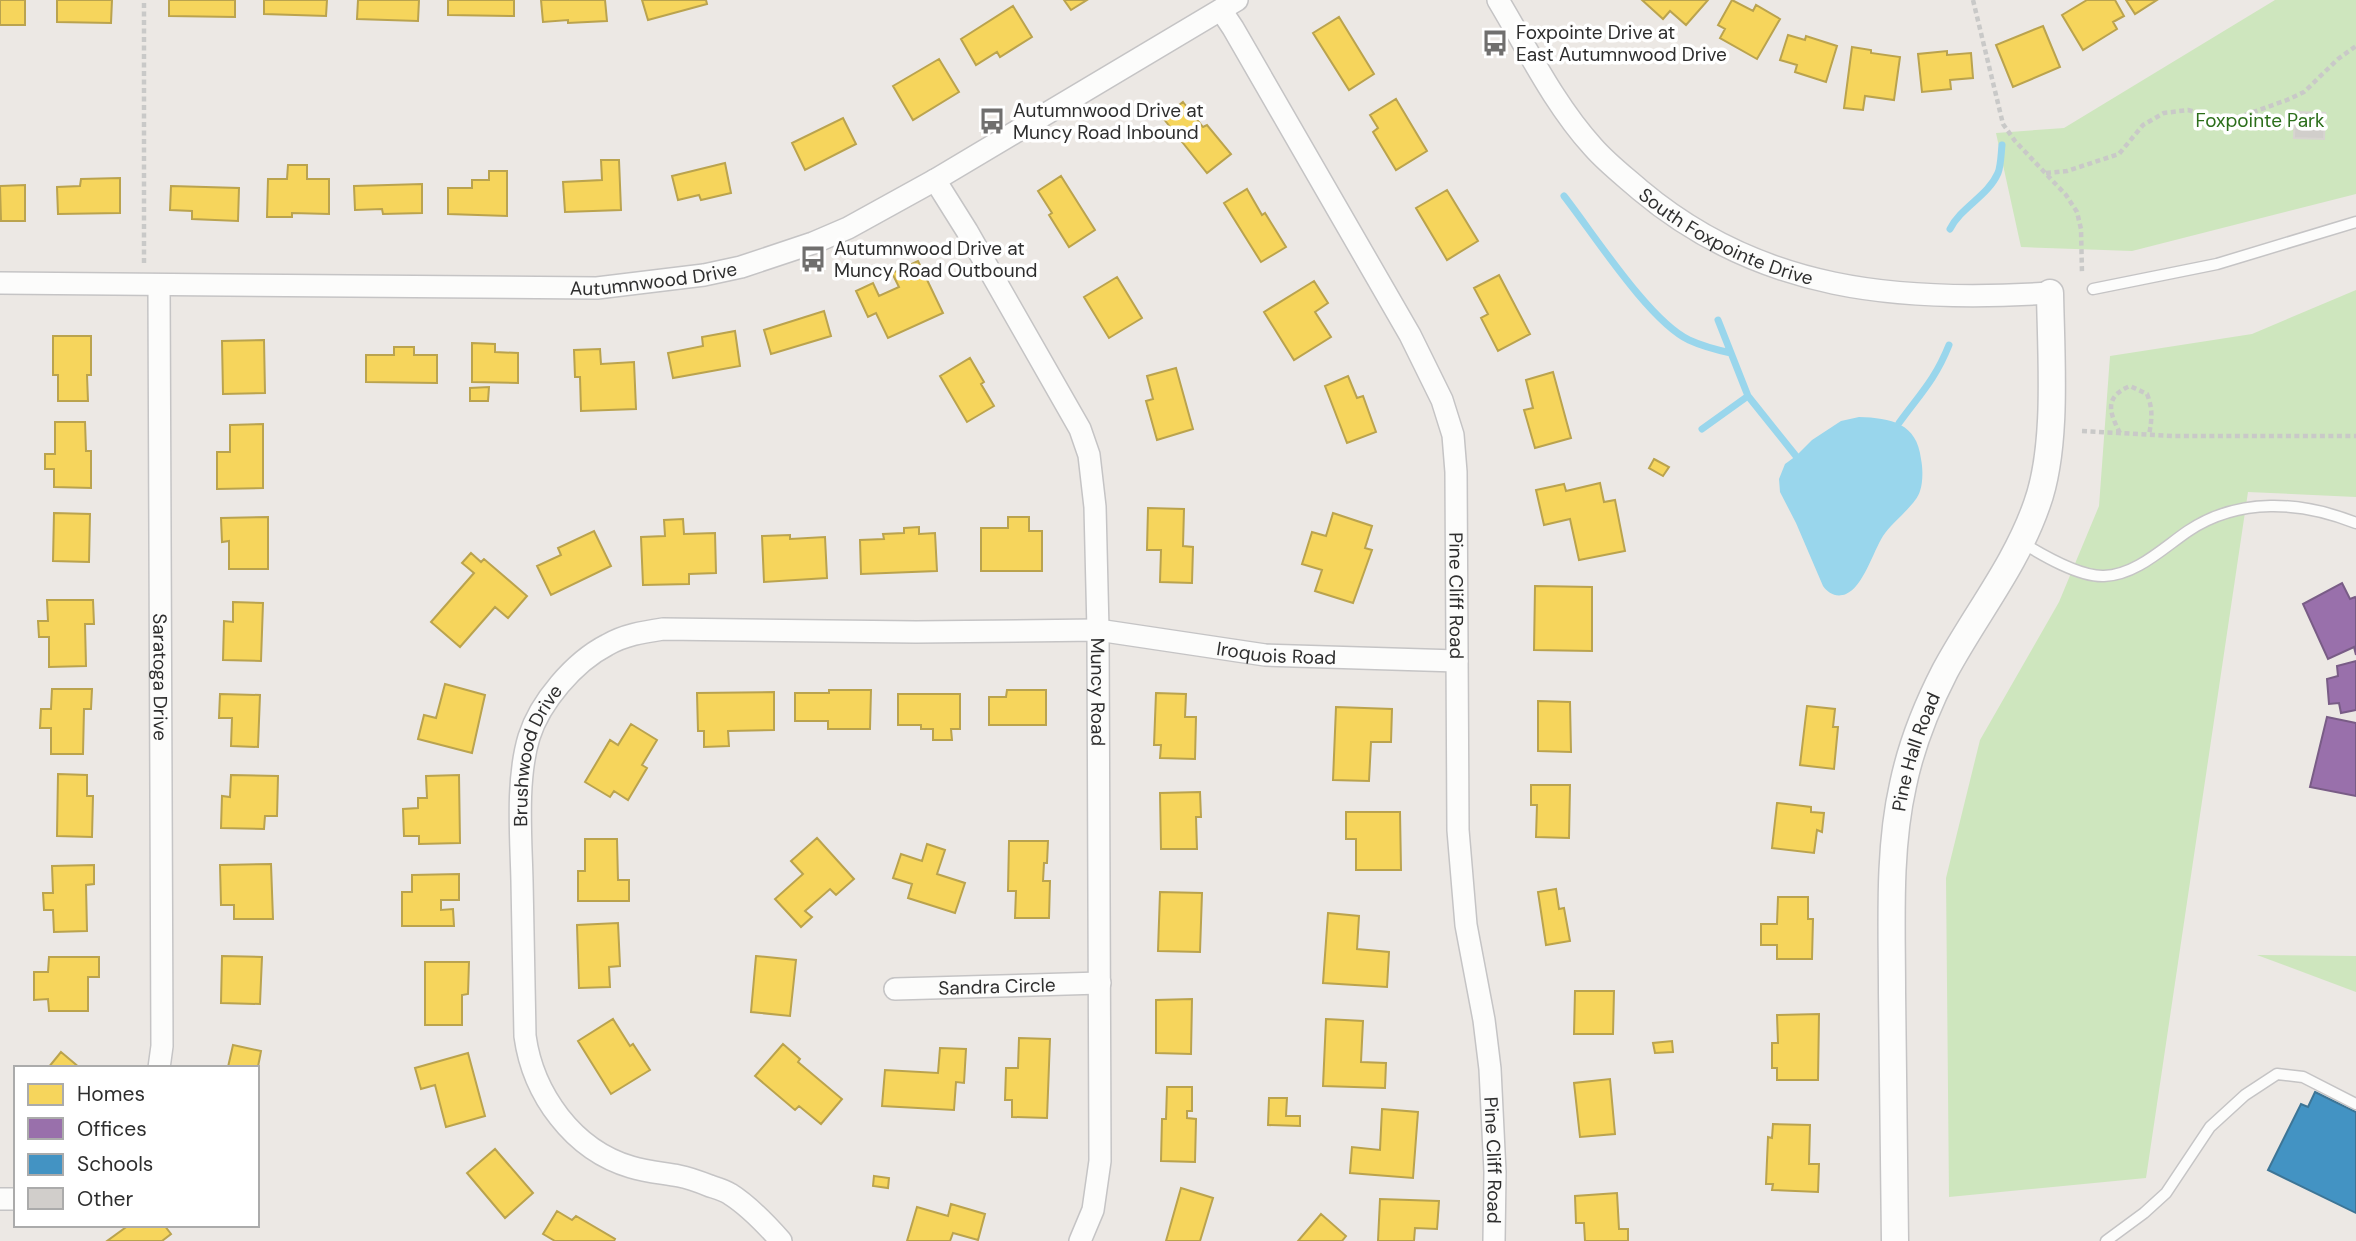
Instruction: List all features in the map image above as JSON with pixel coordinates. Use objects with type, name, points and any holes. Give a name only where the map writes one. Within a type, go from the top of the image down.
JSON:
[{"type":"street","name":"South Foxpointe Drive","points":[[1499,0],[1546,83],[1594,148],[1652,200],[1684,224],[1769,265],[1797,275],[1857,289],[1984,296],[2050,293]]},
{"type":"street","name":"Autumnwood Drive","points":[[0,283],[597,288],[704,275],[741,267],[813,243],[848,228],[935,180],[1229,5]]},
{"type":"street","name":"Pine Cliff Road","points":[[1229,5],[1233,28],[1403,323],[1442,400],[1453,435],[1457,472],[1458,830],[1466,925],[1484,1020],[1490,1069],[1495,1171],[1494,1241]]},
{"type":"street","name":"Muncy Road","points":[[935,180],[1080,429],[1088,455],[1094,507],[1098,630],[1100,1172],[1093,1210],[1080,1241]]},
{"type":"street","name":"Saratoga Drive","points":[[159,285],[162,1046],[159,1066]]},
{"type":"street","name":"Pine Hall Road","points":[[1895,1241],[1892,943],[1894,855],[1903,786],[1921,725],[1945,671],[2021,542],[2038,503],[2048,464],[2050,293]]},
{"type":"street","name":"Brushwood Drive","points":[[782,1241],[729,1193],[683,1177],[630,1167],[601,1153],[581,1139],[551,1107],[540,1088],[528,1058],[525,1036],[521,835],[523,772],[529,737],[551,695],[582,662],[607,645],[634,634],[663,629],[916,632],[1098,630]]},
{"type":"street","name":"Iroquois Road","points":[[1098,630],[1265,655],[1457,661]]},
{"type":"street","name":"Sandra Circle","points":[[895,989],[1100,983]]},
{"type":"lane","points":[[2093,289],[2217,264],[2356,222]]},
{"type":"lane","points":[[2021,542],[2068,567],[2104,576],[2130,570],[2164,550],[2190,530],[2220,516],[2256,505],[2294,506],[2336,515],[2356,523]]},
{"type":"lane","points":[[2106,1241],[2166,1193],[2210,1127],[2245,1095],[2277,1074],[2303,1077],[2356,1104]]},
{"type":"path","points":[[144,0],[144,253]]},
{"type":"path","points":[[1973,0],[2003,124],[2015,141],[2066,195],[2077,212],[2081,229],[2082,274]]},
{"type":"path","points":[[2046,173],[2067,171],[2119,154],[2143,125],[2164,113],[2188,110],[2228,121],[2287,100],[2304,92],[2338,59],[2356,46]]},
{"type":"path","points":[[2121,434],[2110,413],[2112,399],[2120,390],[2130,386],[2147,394],[2151,404],[2149,435]]},
{"type":"path","points":[[2082,431],[2149,435],[2356,436]]},
{"type":"green space","name":"Foxpointe Park","points":[[2275,0],[2356,0],[2356,194],[2132,251],[2021,247],[1996,133],[2064,128]]},
{"type":"green space","points":[[2356,290],[2356,497],[2248,492],[2146,1178],[1949,1197],[1946,878],[1980,740],[2059,602],[2099,506],[2110,356],[2252,334]]},
{"type":"green space","points":[[2257,955],[2356,956],[2356,992]]},
{"type":"water","points":[[1859,417],[1892,421],[1908,430],[1918,447],[1922,484],[1914,502],[1883,536],[1858,584],[1846,594],[1836,595],[1823,586],[1780,492],[1779,479],[1785,464],[1812,440],[1841,421]]},
{"type":"building: Homes","points":[[0,0],[25,0],[25,25],[0,25]]},
{"type":"building: Homes","points":[[57,0],[112,0],[111,23],[57,22]]},
{"type":"building: Homes","points":[[169,0],[235,0],[235,17],[169,16]]},
{"type":"building: Homes","points":[[264,0],[327,0],[326,16],[264,14]]},
{"type":"building: Homes","points":[[358,0],[419,0],[418,21],[357,19]]},
{"type":"building: Homes","points":[[448,0],[514,0],[514,16],[448,15]]},
{"type":"building: Homes","points":[[541,0],[605,0],[607,21],[543,22]]},
{"type":"building: Homes","points":[[642,0],[706,0],[707,4],[648,20]]},
{"type":"building: Homes","points":[[1064,0],[1087,0],[1071,10]]},
{"type":"building: Homes","points":[[1642,0],[1708,0],[1686,25],[1670,11],[1663,19]]},
{"type":"building: Homes","points":[[1732,0],[1753,11],[1756,5],[1780,19],[1757,59],[1720,38],[1725,29],[1718,25]]},
{"type":"building: Homes","points":[[2087,0],[2115,0],[2124,16],[2113,22],[2117,29],[2083,50],[2062,15]]},
{"type":"building: Homes","points":[[2126,0],[2157,0],[2135,14]]},
{"type":"building: Homes","points":[[1013,6],[1032,37],[1000,57],[997,52],[976,65],[961,39]]},
{"type":"building: Homes","points":[[1339,17],[1374,74],[1349,90],[1313,33]]},
{"type":"building: Homes","points":[[2043,26],[2060,67],[2013,87],[1996,45]]},
{"type":"building: Homes","points":[[1788,35],[1805,40],[1806,36],[1837,46],[1826,82],[1795,72],[1797,65],[1780,60]]},
{"type":"building: Homes","points":[[1852,47],[1900,57],[1894,100],[1865,96],[1863,110],[1844,108]]},
{"type":"building: Homes","points":[[1947,51],[1947,55],[1971,53],[1973,78],[1950,80],[1951,89],[1922,92],[1918,54]]},
{"type":"building: Homes","points":[[939,59],[959,92],[913,120],[893,86]]},
{"type":"building: Homes","points":[[1396,99],[1427,151],[1396,170],[1373,132],[1378,128],[1370,115]]},
{"type":"building: Homes","points":[[1183,102],[1203,127],[1207,125],[1231,154],[1207,173],[1163,118]]},
{"type":"building: Homes","points":[[843,118],[856,144],[805,170],[792,143]]},
{"type":"building: Homes","points":[[601,160],[619,160],[621,210],[565,212],[563,182],[602,180]]},
{"type":"building: Homes","points":[[725,163],[731,193],[701,200],[699,195],[678,200],[672,176]]},
{"type":"building: Homes","points":[[288,165],[307,165],[307,179],[329,179],[329,214],[292,213],[292,217],[267,217],[268,179],[287,179]]},
{"type":"building: Homes","points":[[489,171],[507,171],[507,216],[448,214],[448,188],[472,188],[472,180],[489,180]]},
{"type":"building: Homes","points":[[1061,176],[1095,230],[1069,247],[1038,191]]},
{"type":"building: Homes","points":[[120,178],[120,213],[58,214],[57,187],[80,186],[81,179]]},
{"type":"building: Homes","points":[[422,184],[422,213],[383,214],[382,209],[355,210],[354,186]]},
{"type":"building: Homes","points":[[25,185],[25,221],[1,221],[0,186]]},
{"type":"building: Homes","points":[[171,186],[239,188],[238,221],[192,219],[192,211],[170,210]]},
{"type":"building: Homes","points":[[1247,189],[1286,247],[1261,262],[1224,203]]},
{"type":"building: Homes","points":[[1447,190],[1478,241],[1447,260],[1416,208]]},
{"type":"building: Homes","points":[[918,261],[943,313],[888,338],[876,313],[868,317],[856,291],[873,283],[879,296],[899,287],[892,273]]},
{"type":"building: Homes","points":[[1499,275],[1530,334],[1498,351],[1481,318],[1488,314],[1474,288]]},
{"type":"building: Homes","points":[[1117,277],[1142,318],[1109,338],[1084,297]]},
{"type":"building: Homes","points":[[1314,281],[1328,303],[1315,312],[1331,337],[1294,360],[1264,312]]},
{"type":"building: Homes","points":[[824,311],[831,336],[771,354],[764,330]]},
{"type":"building: Homes","points":[[735,331],[740,366],[673,378],[668,353],[703,346],[702,337]]},
{"type":"building: Homes","points":[[53,336],[91,336],[91,375],[87,375],[88,401],[58,401],[58,375],[53,375]]},
{"type":"building: Homes","points":[[264,340],[265,393],[223,394],[222,341]]},
{"type":"building: Homes","points":[[472,343],[495,344],[495,352],[518,353],[518,383],[472,382]]},
{"type":"building: Homes","points":[[394,347],[414,347],[414,355],[437,355],[437,383],[366,382],[366,355],[394,355]]},
{"type":"building: Homes","points":[[600,349],[601,364],[634,362],[636,409],[581,411],[580,377],[575,377],[574,350]]},
{"type":"building: Homes","points":[[970,358],[994,406],[967,422],[940,376]]},
{"type":"building: Homes","points":[[1176,368],[1193,429],[1157,440],[1146,401],[1153,399],[1147,376]]},
{"type":"building: Homes","points":[[1553,372],[1571,438],[1535,448],[1524,410],[1533,408],[1526,380]]},
{"type":"building: Homes","points":[[1348,376],[1357,398],[1363,396],[1376,432],[1347,443],[1325,386]]},
{"type":"building: Homes","points":[[489,387],[488,401],[470,401],[470,388]]},
{"type":"building: Homes","points":[[55,422],[85,422],[86,451],[91,451],[91,488],[54,487],[54,469],[45,469],[45,454],[55,454]]},
{"type":"building: Homes","points":[[263,424],[263,488],[217,489],[217,452],[230,452],[230,425]]},
{"type":"building: Homes","points":[[1654,459],[1669,467],[1663,476],[1649,468]]},
{"type":"building: Homes","points":[[1600,483],[1604,502],[1615,500],[1625,551],[1579,560],[1570,519],[1544,525],[1536,490],[1564,484],[1566,491]]},
{"type":"building: Homes","points":[[1148,508],[1184,509],[1183,546],[1193,547],[1192,583],[1160,582],[1161,550],[1147,550]]},
{"type":"building: Homes","points":[[54,513],[90,514],[89,562],[53,561]]},
{"type":"building: Homes","points":[[1333,513],[1372,526],[1365,548],[1372,550],[1353,603],[1315,591],[1322,570],[1302,564],[1312,532],[1326,536]]},
{"type":"building: Homes","points":[[268,517],[268,569],[229,569],[229,541],[222,542],[221,518]]},
{"type":"building: Homes","points":[[1008,517],[1029,517],[1029,531],[1042,531],[1042,571],[981,571],[981,528],[1008,528]]},
{"type":"building: Homes","points":[[683,519],[684,534],[715,533],[716,573],[689,574],[689,584],[643,585],[641,537],[665,536],[664,520]]},
{"type":"building: Homes","points":[[919,527],[919,534],[935,533],[937,571],[861,574],[860,540],[884,539],[883,534],[904,533],[904,528]]},
{"type":"building: Homes","points":[[594,531],[611,566],[551,595],[537,566],[561,555],[558,548]]},
{"type":"building: Homes","points":[[790,535],[790,539],[825,537],[827,578],[764,582],[762,536]]},
{"type":"building: Homes","points":[[471,553],[481,562],[484,559],[527,596],[508,618],[495,607],[460,647],[431,622],[474,573],[462,563]]},
{"type":"building: Homes","points":[[1535,586],[1592,587],[1592,651],[1534,650]]},
{"type":"building: Homes","points":[[47,600],[93,600],[94,624],[85,624],[86,666],[49,667],[49,637],[39,637],[38,621],[48,621]]},
{"type":"building: Homes","points":[[233,602],[263,603],[261,661],[223,660],[224,621],[233,622]]},
{"type":"building: Homes","points":[[445,684],[485,695],[472,753],[418,739],[424,715],[436,718]]},
{"type":"building: Homes","points":[[52,689],[92,689],[91,709],[84,709],[83,754],[51,754],[51,728],[40,728],[41,709],[51,709]]},
{"type":"building: Homes","points":[[829,690],[871,690],[870,729],[828,729],[828,721],[795,721],[795,693],[829,693]]},
{"type":"building: Homes","points":[[1007,690],[1046,690],[1046,725],[989,725],[989,697],[1006,697]]},
{"type":"building: Homes","points":[[774,692],[774,730],[728,731],[729,746],[704,747],[704,731],[698,731],[697,693]]},
{"type":"building: Homes","points":[[1156,693],[1186,694],[1185,717],[1196,717],[1195,759],[1160,758],[1161,745],[1154,745]]},
{"type":"building: Homes","points":[[220,694],[260,695],[258,747],[231,746],[232,718],[219,718]]},
{"type":"building: Homes","points":[[898,694],[960,694],[960,729],[951,729],[952,740],[933,740],[933,729],[921,729],[921,725],[898,725]]},
{"type":"building: Homes","points":[[1538,701],[1570,702],[1571,752],[1538,751]]},
{"type":"building: Homes","points":[[1807,706],[1835,709],[1833,727],[1838,727],[1834,769],[1800,765]]},
{"type":"building: Homes","points":[[1336,707],[1392,709],[1391,742],[1371,742],[1369,781],[1333,780]]},
{"type":"building: Homes","points":[[631,724],[657,740],[642,765],[647,768],[628,800],[614,791],[610,797],[585,782],[610,740],[618,745]]},
{"type":"building: Homes","points":[[58,774],[87,775],[87,796],[93,796],[92,837],[57,836]]},
{"type":"building: Homes","points":[[231,775],[278,776],[277,816],[265,816],[264,829],[221,828],[222,796],[230,797]]},
{"type":"building: Homes","points":[[459,775],[460,843],[419,844],[419,836],[404,836],[403,809],[418,808],[418,798],[427,798],[426,776]]},
{"type":"building: Homes","points":[[1531,785],[1570,785],[1569,838],[1536,837],[1537,805],[1531,805]]},
{"type":"building: Homes","points":[[1200,792],[1201,817],[1196,817],[1197,849],[1161,849],[1160,793]]},
{"type":"building: Homes","points":[[1777,803],[1811,807],[1811,812],[1824,813],[1822,832],[1817,830],[1814,853],[1772,848]]},
{"type":"building: Homes","points":[[1346,812],[1400,812],[1401,870],[1356,870],[1356,839],[1346,839]]},
{"type":"building: Homes","points":[[817,838],[854,879],[836,895],[830,889],[805,911],[812,917],[801,927],[775,899],[803,874],[791,861]]},
{"type":"building: Homes","points":[[585,839],[617,839],[618,880],[629,880],[629,901],[578,901],[578,871],[585,871]]},
{"type":"building: Homes","points":[[1009,841],[1048,841],[1043,881],[1050,881],[1049,918],[1015,918],[1016,891],[1008,891]]},
{"type":"building: Homes","points":[[927,844],[945,850],[937,874],[965,883],[955,913],[908,898],[912,884],[893,878],[901,854],[922,861]]},
{"type":"building: Homes","points":[[271,864],[273,919],[234,919],[234,905],[221,905],[220,865]]},
{"type":"building: Homes","points":[[94,865],[94,884],[86,885],[87,931],[54,932],[53,910],[44,910],[43,893],[53,893],[52,866]]},
{"type":"building: Homes","points":[[459,874],[459,900],[441,900],[441,910],[453,909],[454,926],[402,926],[402,892],[412,892],[412,875]]},
{"type":"building: Homes","points":[[1556,889],[1559,909],[1564,908],[1570,941],[1546,945],[1538,892]]},
{"type":"building: Homes","points":[[1160,892],[1202,893],[1200,952],[1158,951]]},
{"type":"building: Homes","points":[[1778,897],[1808,897],[1808,919],[1813,919],[1812,959],[1777,959],[1777,945],[1761,945],[1761,924],[1777,924]]},
{"type":"building: Homes","points":[[1328,913],[1359,916],[1357,949],[1389,952],[1387,987],[1323,983]]},
{"type":"building: Homes","points":[[618,923],[620,966],[609,967],[610,987],[579,988],[577,925]]},
{"type":"building: Homes","points":[[222,956],[262,957],[260,1004],[221,1003]]},
{"type":"building: Homes","points":[[756,956],[796,960],[790,1016],[751,1012]]},
{"type":"building: Homes","points":[[49,957],[99,957],[99,977],[88,977],[88,1011],[49,1011],[48,999],[34,1000],[34,972],[48,972]]},
{"type":"building: Homes","points":[[425,962],[469,962],[468,994],[462,995],[462,1025],[425,1025]]},
{"type":"building: Homes","points":[[1575,991],[1614,991],[1613,1034],[1574,1034]]},
{"type":"building: Homes","points":[[1192,999],[1191,1054],[1156,1053],[1156,1000]]},
{"type":"building: Homes","points":[[1819,1014],[1818,1080],[1777,1080],[1777,1068],[1772,1068],[1772,1043],[1778,1043],[1777,1015]]},
{"type":"building: Homes","points":[[613,1019],[650,1070],[611,1094],[578,1041]]},
{"type":"building: Homes","points":[[1326,1019],[1363,1021],[1361,1062],[1386,1063],[1385,1088],[1323,1086]]},
{"type":"building: Homes","points":[[1019,1038],[1050,1039],[1047,1118],[1012,1117],[1012,1100],[1005,1100],[1006,1068],[1018,1068]]},
{"type":"building: Homes","points":[[1672,1041],[1673,1052],[1655,1053],[1653,1043]]},
{"type":"building: Homes","points":[[783,1044],[800,1059],[798,1062],[842,1099],[821,1124],[799,1106],[795,1110],[755,1076]]},
{"type":"building: Homes","points":[[233,1045],[261,1051],[258,1066],[228,1066]]},
{"type":"building: Homes","points":[[940,1048],[966,1049],[964,1083],[956,1082],[954,1110],[882,1106],[885,1070],[938,1073]]},
{"type":"building: Homes","points":[[61,1052],[78,1066],[50,1066]]},
{"type":"building: Homes","points":[[468,1053],[485,1116],[446,1127],[435,1085],[421,1089],[415,1068]]},
{"type":"building: Homes","points":[[1610,1079],[1615,1134],[1580,1137],[1574,1083]]},
{"type":"building: Homes","points":[[1167,1087],[1192,1087],[1192,1111],[1187,1111],[1187,1118],[1196,1119],[1195,1162],[1161,1161],[1162,1119],[1166,1119]]},
{"type":"building: Homes","points":[[1269,1098],[1287,1098],[1286,1116],[1300,1116],[1300,1126],[1268,1125]]},
{"type":"building: Homes","points":[[1382,1109],[1418,1112],[1413,1178],[1350,1173],[1352,1147],[1380,1150]]},
{"type":"building: Homes","points":[[1773,1124],[1810,1125],[1809,1164],[1819,1164],[1818,1192],[1772,1190],[1773,1184],[1766,1184],[1768,1137],[1772,1138]]},
{"type":"building: Homes","points":[[495,1149],[533,1193],[505,1218],[467,1173]]},
{"type":"building: Homes","points":[[874,1176],[889,1178],[888,1188],[873,1186]]},
{"type":"building: Homes","points":[[1181,1188],[1213,1198],[1200,1241],[1166,1241]]},
{"type":"building: Homes","points":[[1617,1193],[1619,1229],[1628,1229],[1628,1241],[1585,1241],[1584,1223],[1576,1223],[1575,1196]]},
{"type":"building: Homes","points":[[1380,1199],[1439,1201],[1437,1229],[1415,1228],[1414,1241],[1378,1241]]},
{"type":"building: Homes","points":[[951,1204],[985,1214],[978,1240],[953,1233],[950,1241],[907,1241],[917,1207],[948,1216]]},
{"type":"building: Homes","points":[[557,1211],[572,1220],[576,1216],[615,1239],[614,1241],[555,1241],[543,1234]]},
{"type":"building: Homes","points":[[1321,1214],[1346,1236],[1342,1241],[1298,1241]]},
{"type":"building: Homes","points":[[126,1227],[166,1227],[171,1234],[162,1241],[107,1241]]},
{"type":"building: Offices","points":[[2342,583],[2350,599],[2356,599],[2356,655],[2354,647],[2328,659],[2303,604]]},
{"type":"building: Offices","points":[[2356,661],[2356,710],[2341,713],[2339,703],[2329,704],[2327,679],[2338,676],[2337,666]]},
{"type":"building: Offices","points":[[2327,717],[2356,723],[2356,796],[2310,787]]},
{"type":"building: Schools","points":[[2315,1092],[2356,1112],[2356,1213],[2268,1170],[2301,1104],[2308,1107]]},
{"type":"building: Other","points":[[2295,112],[2325,113],[2324,139],[2294,138]]},
{"type":"waterway","points":[[1950,229],[1994,181],[1999,170],[2002,145]]},
{"type":"waterway","points":[[1564,196],[1622,275],[1657,315],[1689,340],[1731,353]]},
{"type":"waterway","points":[[1718,320],[1748,396],[1796,456]]},
{"type":"waterway","points":[[1899,423],[1933,377],[1949,345]]},
{"type":"waterway","points":[[1702,429],[1748,396]]},
{"type":"place","name":"Foxpointe Drive at East Autumnwood Drive","points":[[1495,43]]},
{"type":"place","name":"Autumnwood Drive at Muncy Road Inbound","points":[[992,121]]},
{"type":"place","name":"Autumnwood Drive at Muncy Road Outbound","points":[[813,259]]}]
